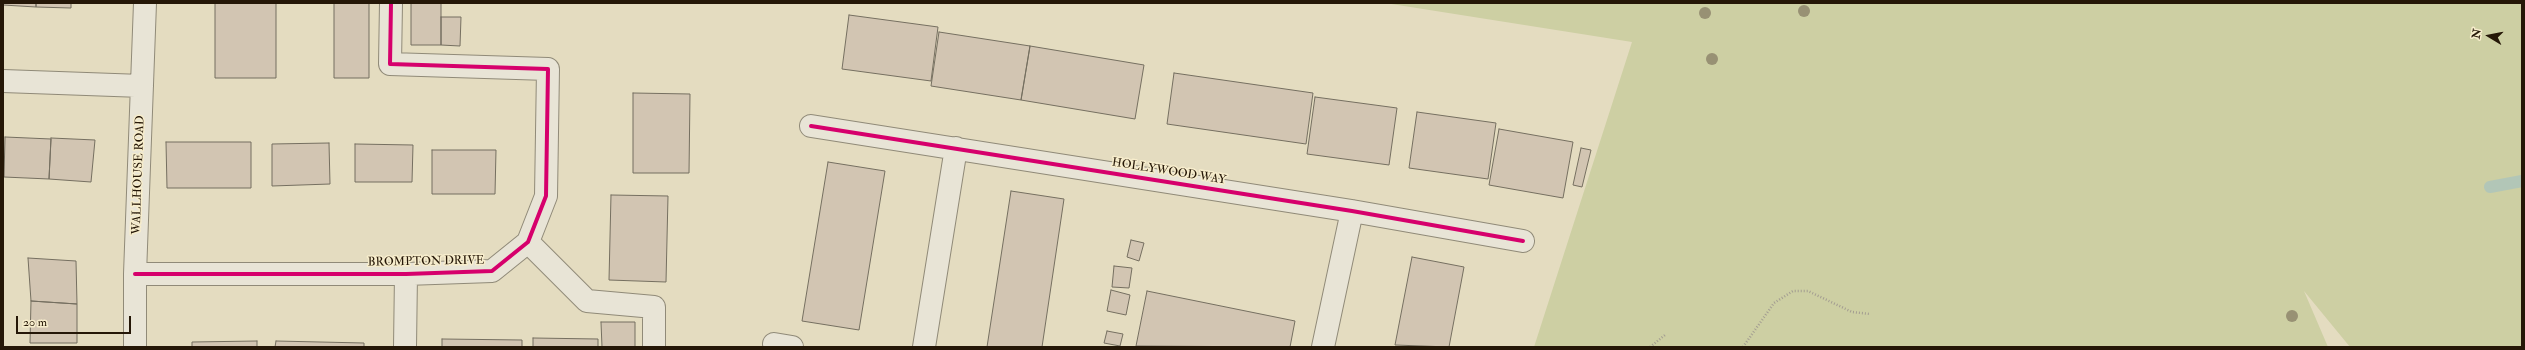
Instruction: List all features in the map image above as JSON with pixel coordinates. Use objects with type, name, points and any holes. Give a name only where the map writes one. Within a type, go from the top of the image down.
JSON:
[{"type":"street","name":"WALLHOUSE ROAD","points":[[135,347],[135,274],[145,3]]},
{"type":"street","name":"BROMPTON DRIVE","points":[[135,274],[406,274],[492,271],[528,242],[546,196],[548,69],[390,64],[391,3]]},
{"type":"street","points":[[3,80],[142,86]]},
{"type":"street","name":"HOLLYWOOD WAY","points":[[811,126],[1352,211],[1523,241]]},
{"type":"street","points":[[924,347],[956,148]]},
{"type":"street","points":[[1323,347],[1352,211]]},
{"type":"street","points":[[528,242],[587,301],[654,307],[654,347]]},
{"type":"street","points":[[405,347],[406,274]]},
{"type":"path","points":[[1743,347],[1774,303],[1793,291],[1808,292],[1852,312],[1870,314]]},
{"type":"path","points":[[1650,347],[1665,334]]},
{"type":"green space","points":[[1385,3],[2522,3],[2522,347],[2350,347],[2304,291],[2328,347],[1534,347],[1632,42]]},
{"type":"building","points":[[3,3],[36,3],[36,7],[3,5]]},
{"type":"building","points":[[36,3],[71,3],[71,8],[36,7]]},
{"type":"building","points":[[215,3],[276,3],[276,78],[215,78]]},
{"type":"building","points":[[334,3],[369,3],[369,78],[334,78]]},
{"type":"building","points":[[411,3],[441,3],[441,45],[411,45]]},
{"type":"building","points":[[849,15],[938,27],[931,81],[842,69]]},
{"type":"building","points":[[441,17],[461,17],[460,46],[441,45]]},
{"type":"building","points":[[939,32],[1030,46],[1021,100],[931,86]]},
{"type":"building","points":[[1030,46],[1144,65],[1135,119],[1021,100]]},
{"type":"building","points":[[1174,73],[1313,93],[1306,144],[1167,124]]},
{"type":"building","points":[[633,93],[690,94],[689,173],[633,173]]},
{"type":"building","points":[[1315,97],[1397,108],[1389,165],[1307,154]]},
{"type":"building","points":[[1417,112],[1496,123],[1488,179],[1409,168]]},
{"type":"building","points":[[1499,129],[1573,142],[1563,198],[1489,185]]},
{"type":"building","points":[[5,137],[51,139],[49,179],[4,177]]},
{"type":"building","points":[[51,138],[95,140],[91,182],[49,179]]},
{"type":"building","points":[[166,142],[251,142],[251,188],[167,188]]},
{"type":"building","points":[[329,143],[330,184],[272,186],[272,144]]},
{"type":"building","points":[[355,144],[413,145],[412,182],[355,182]]},
{"type":"building","points":[[1581,148],[1591,150],[1582,187],[1573,185]]},
{"type":"building","points":[[432,150],[496,150],[495,194],[432,194]]},
{"type":"building","points":[[828,162],[885,171],[859,330],[802,321]]},
{"type":"building","points":[[1011,191],[1064,199],[1042,347],[987,347]]},
{"type":"building","points":[[611,195],[668,196],[666,282],[609,280]]},
{"type":"building","points":[[1131,240],[1144,243],[1139,261],[1127,257]]},
{"type":"building","points":[[1412,257],[1464,267],[1449,347],[1395,345]]},
{"type":"building","points":[[28,258],[76,261],[77,304],[31,301]]},
{"type":"building","points":[[1114,266],[1132,268],[1129,288],[1112,287]]},
{"type":"building","points":[[1111,290],[1130,295],[1126,315],[1107,311]]},
{"type":"building","points":[[1147,291],[1295,321],[1290,347],[1136,346]]},
{"type":"building","points":[[31,301],[77,304],[77,343],[30,343]]},
{"type":"building","points":[[601,322],[635,322],[635,347],[602,347]]},
{"type":"building","points":[[1107,331],[1123,334],[1120,346],[1104,343]]},
{"type":"building","points":[[533,338],[598,339],[598,347],[533,347]]},
{"type":"building","points":[[442,339],[522,340],[522,347],[442,347]]},
{"type":"building","points":[[257,341],[257,347],[192,347],[192,342]]},
{"type":"building","points":[[276,341],[364,343],[364,347],[275,347]]},
{"type":"waterway","points":[[2490,187],[2522,181]]},
{"type":"cycle path","points":[[135,274],[406,274],[492,271],[528,242],[546,196],[548,69],[390,64],[391,3]]},
{"type":"cycle path","points":[[811,126],[1352,211],[1523,241]]}]
